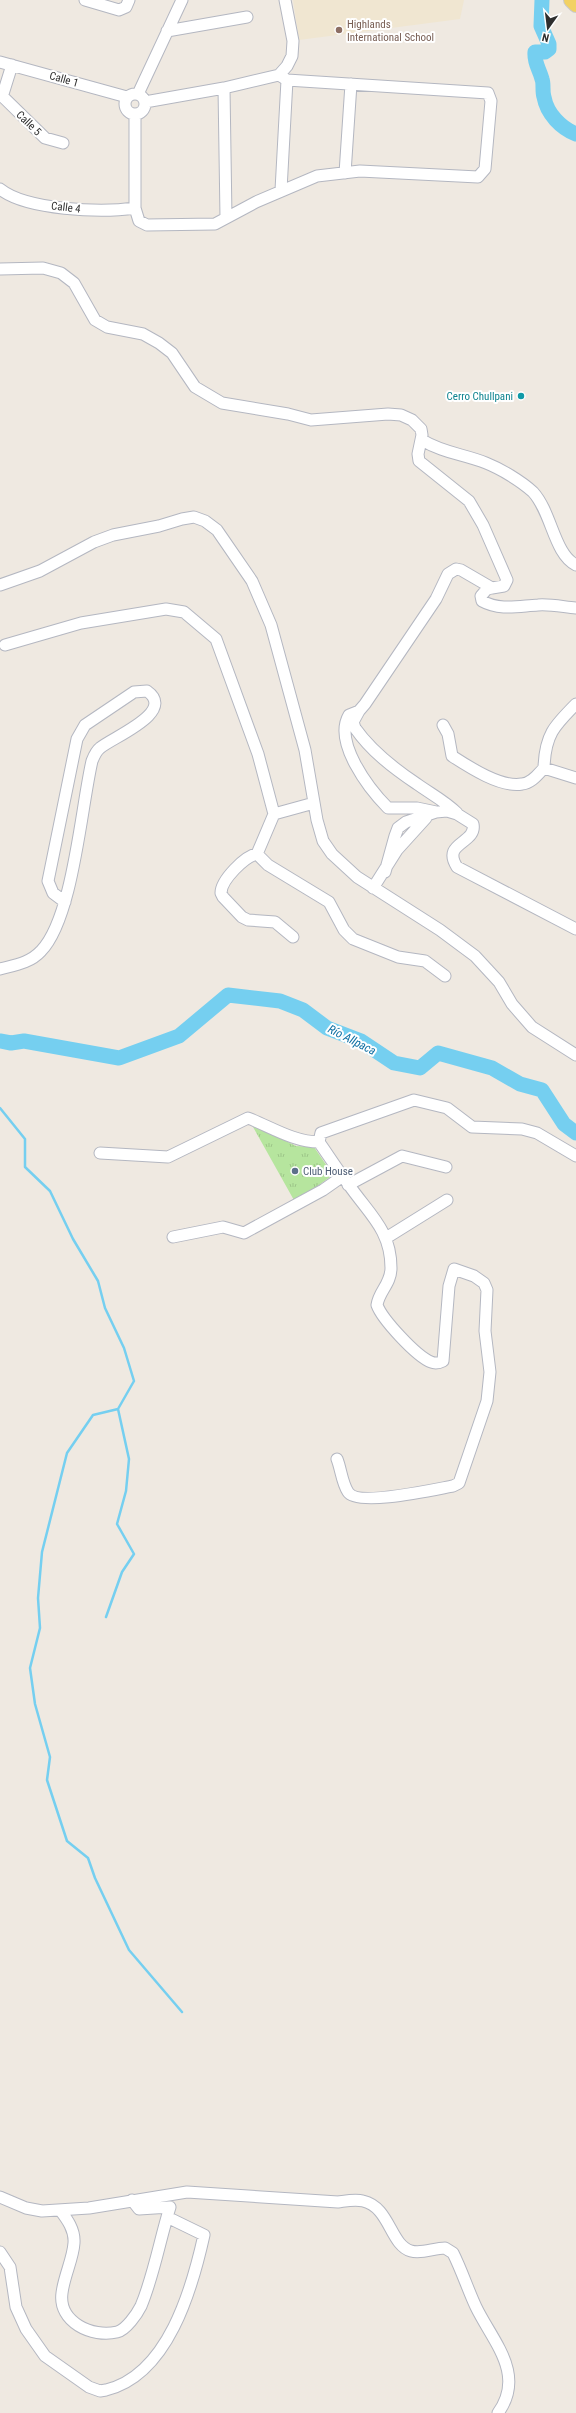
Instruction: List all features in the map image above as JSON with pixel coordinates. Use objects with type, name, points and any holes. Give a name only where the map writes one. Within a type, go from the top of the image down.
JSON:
[{"type":"main road","points":[[571,0],[576,5]]},
{"type":"street","points":[[85,0],[126,5]]},
{"type":"street","points":[[134,114],[129,112],[134,99],[182,0]]},
{"type":"street","points":[[281,190],[283,77],[292,56],[293,41],[285,0]]},
{"type":"street","points":[[167,31],[247,17]]},
{"type":"street","name":"Calle 1","points":[[0,62],[7,68],[134,99]]},
{"type":"street","points":[[1,96],[7,68]]},
{"type":"street","points":[[134,99],[224,88],[283,77],[350,84],[482,91],[488,93],[491,101],[485,169],[478,177],[386,171],[317,176],[281,190],[215,224],[147,225],[139,221],[134,208],[134,114]]},
{"type":"street","points":[[345,173],[350,84]]},
{"type":"street","points":[[224,88],[226,218]]},
{"type":"street","name":"Calle 5","points":[[1,96],[45,138],[63,143]]},
{"type":"street","points":[[134,99],[142,110],[134,114]]},
{"type":"street","name":"Calle 4","points":[[0,188],[15,198],[33,203],[98,211],[134,208]]},
{"type":"street","points":[[0,269],[43,268],[61,273],[74,283],[95,320],[107,328],[126,329],[143,334],[159,343],[172,353],[195,388],[222,403],[288,414],[311,420],[401,415],[417,423],[421,429],[422,440],[418,454],[419,462],[468,502],[483,525],[507,576],[504,586],[492,588],[483,592],[481,596],[482,601],[490,605],[514,608],[538,605],[576,608]]},
{"type":"street","points":[[422,440],[443,451],[485,462],[532,492],[550,520],[561,550],[568,560],[576,565]]},
{"type":"street","points":[[0,584],[40,571],[94,542],[113,535],[159,526],[182,519],[194,518],[205,521],[217,530],[252,581],[270,625],[297,717],[323,841],[342,865],[373,888],[440,930],[475,956],[500,982],[512,1004],[532,1027],[576,1055]]},
{"type":"street","points":[[492,588],[461,570],[456,569],[448,574],[436,599],[359,710],[353,722],[354,728],[380,757],[412,781],[442,799],[457,814],[473,824],[474,829],[472,834],[454,850],[453,857],[457,867],[576,929]]},
{"type":"street","points":[[5,645],[81,623],[166,609],[184,612],[216,638],[258,754],[274,814],[257,854]]},
{"type":"street","points":[[0,969],[24,963],[41,951],[58,926],[65,902],[92,761],[100,748],[149,717],[155,706],[154,701],[146,691],[134,692],[85,725],[77,739],[48,881],[53,893],[65,902]]},
{"type":"street","points":[[443,725],[448,734],[452,756],[494,779],[523,784],[533,780],[544,768],[547,740],[554,726],[576,704]]},
{"type":"street","points":[[359,710],[349,715],[344,726],[353,759],[363,780],[388,808],[418,808],[432,814],[457,814]]},
{"type":"street","points":[[544,768],[576,778]]},
{"type":"street","points":[[274,814],[314,803]]},
{"type":"street","points":[[373,888],[385,872],[397,850],[432,814]]},
{"type":"street","points":[[257,854],[249,856],[244,860],[223,885],[220,893],[242,917],[248,920],[274,922],[293,937]]},
{"type":"street","points":[[257,854],[268,865],[329,902],[344,930],[353,939],[386,953],[426,961],[445,976]]},
{"type":"street","points":[[338,1459],[348,1492],[355,1497],[370,1499],[453,1486],[462,1478],[487,1402],[490,1372],[485,1331],[487,1290],[484,1283],[474,1276],[454,1269],[449,1286],[445,1354],[443,1361],[438,1363],[432,1362],[411,1346],[380,1313],[377,1305],[390,1280],[391,1268],[386,1238],[373,1215],[346,1181],[319,1142],[321,1133],[414,1100],[447,1108],[458,1114],[467,1125],[522,1129],[536,1133],[576,1156]]},
{"type":"street","points":[[100,1153],[168,1157],[248,1118],[302,1140],[319,1142]]},
{"type":"street","points":[[173,1237],[223,1227],[244,1234],[323,1190],[402,1156],[446,1167]]},
{"type":"street","points":[[386,1238],[447,1200]]},
{"type":"street","points":[[0,2197],[34,2210],[89,2208],[187,2192],[338,2202],[359,2200],[369,2203],[379,2210],[406,2249],[415,2252],[445,2248],[453,2253],[481,2316],[498,2342],[510,2378],[508,2398],[498,2413]]},
{"type":"street","points":[[60,2210],[70,2225],[74,2242],[61,2294],[65,2311],[79,2327],[98,2333],[118,2332],[129,2323],[140,2307],[170,2207],[139,2209],[132,2200]]},
{"type":"street","points":[[0,2252],[10,2267],[16,2307],[26,2329],[45,2356],[89,2387],[100,2391],[106,2390],[146,2368],[160,2351],[194,2279],[204,2235],[167,2217]]},
{"type":"shaded area","name":"Highlands International School","points":[[293,0],[464,0],[460,19],[299,40]]},
{"type":"green space","points":[[253,1127],[260,1128],[296,1146],[314,1147],[333,1175],[295,1202]]},
{"type":"waterway","points":[[542,0],[541,26],[549,44],[549,49],[545,52],[535,52],[535,56],[543,81],[544,97],[551,115],[565,128],[576,134]]},
{"type":"waterway","name":"Río Allpaca","points":[[0,1041],[11,1043],[24,1041],[119,1058],[179,1036],[228,995],[280,1001],[303,1010],[327,1028],[361,1041],[394,1063],[420,1068],[438,1053],[492,1068],[520,1084],[542,1090],[564,1124],[576,1133]]},
{"type":"waterway","points":[[0,1108],[25,1139],[25,1167],[50,1191],[73,1239],[98,1281],[105,1308],[124,1348],[134,1381],[118,1409],[93,1415],[67,1453],[42,1552],[38,1598],[40,1628],[30,1668],[35,1704],[50,1757],[47,1780],[67,1841],[88,1858],[95,1878],[129,1950],[182,2012]]},
{"type":"waterway","points":[[106,1617],[122,1572],[134,1554],[117,1524],[126,1491],[129,1459],[118,1409]]},
{"type":"place","name":"Highlands International School","points":[[339,30]]},
{"type":"place","name":"Cerro Chullpani","points":[[521,396]]},
{"type":"place","name":"Club House","points":[[295,1171]]}]
